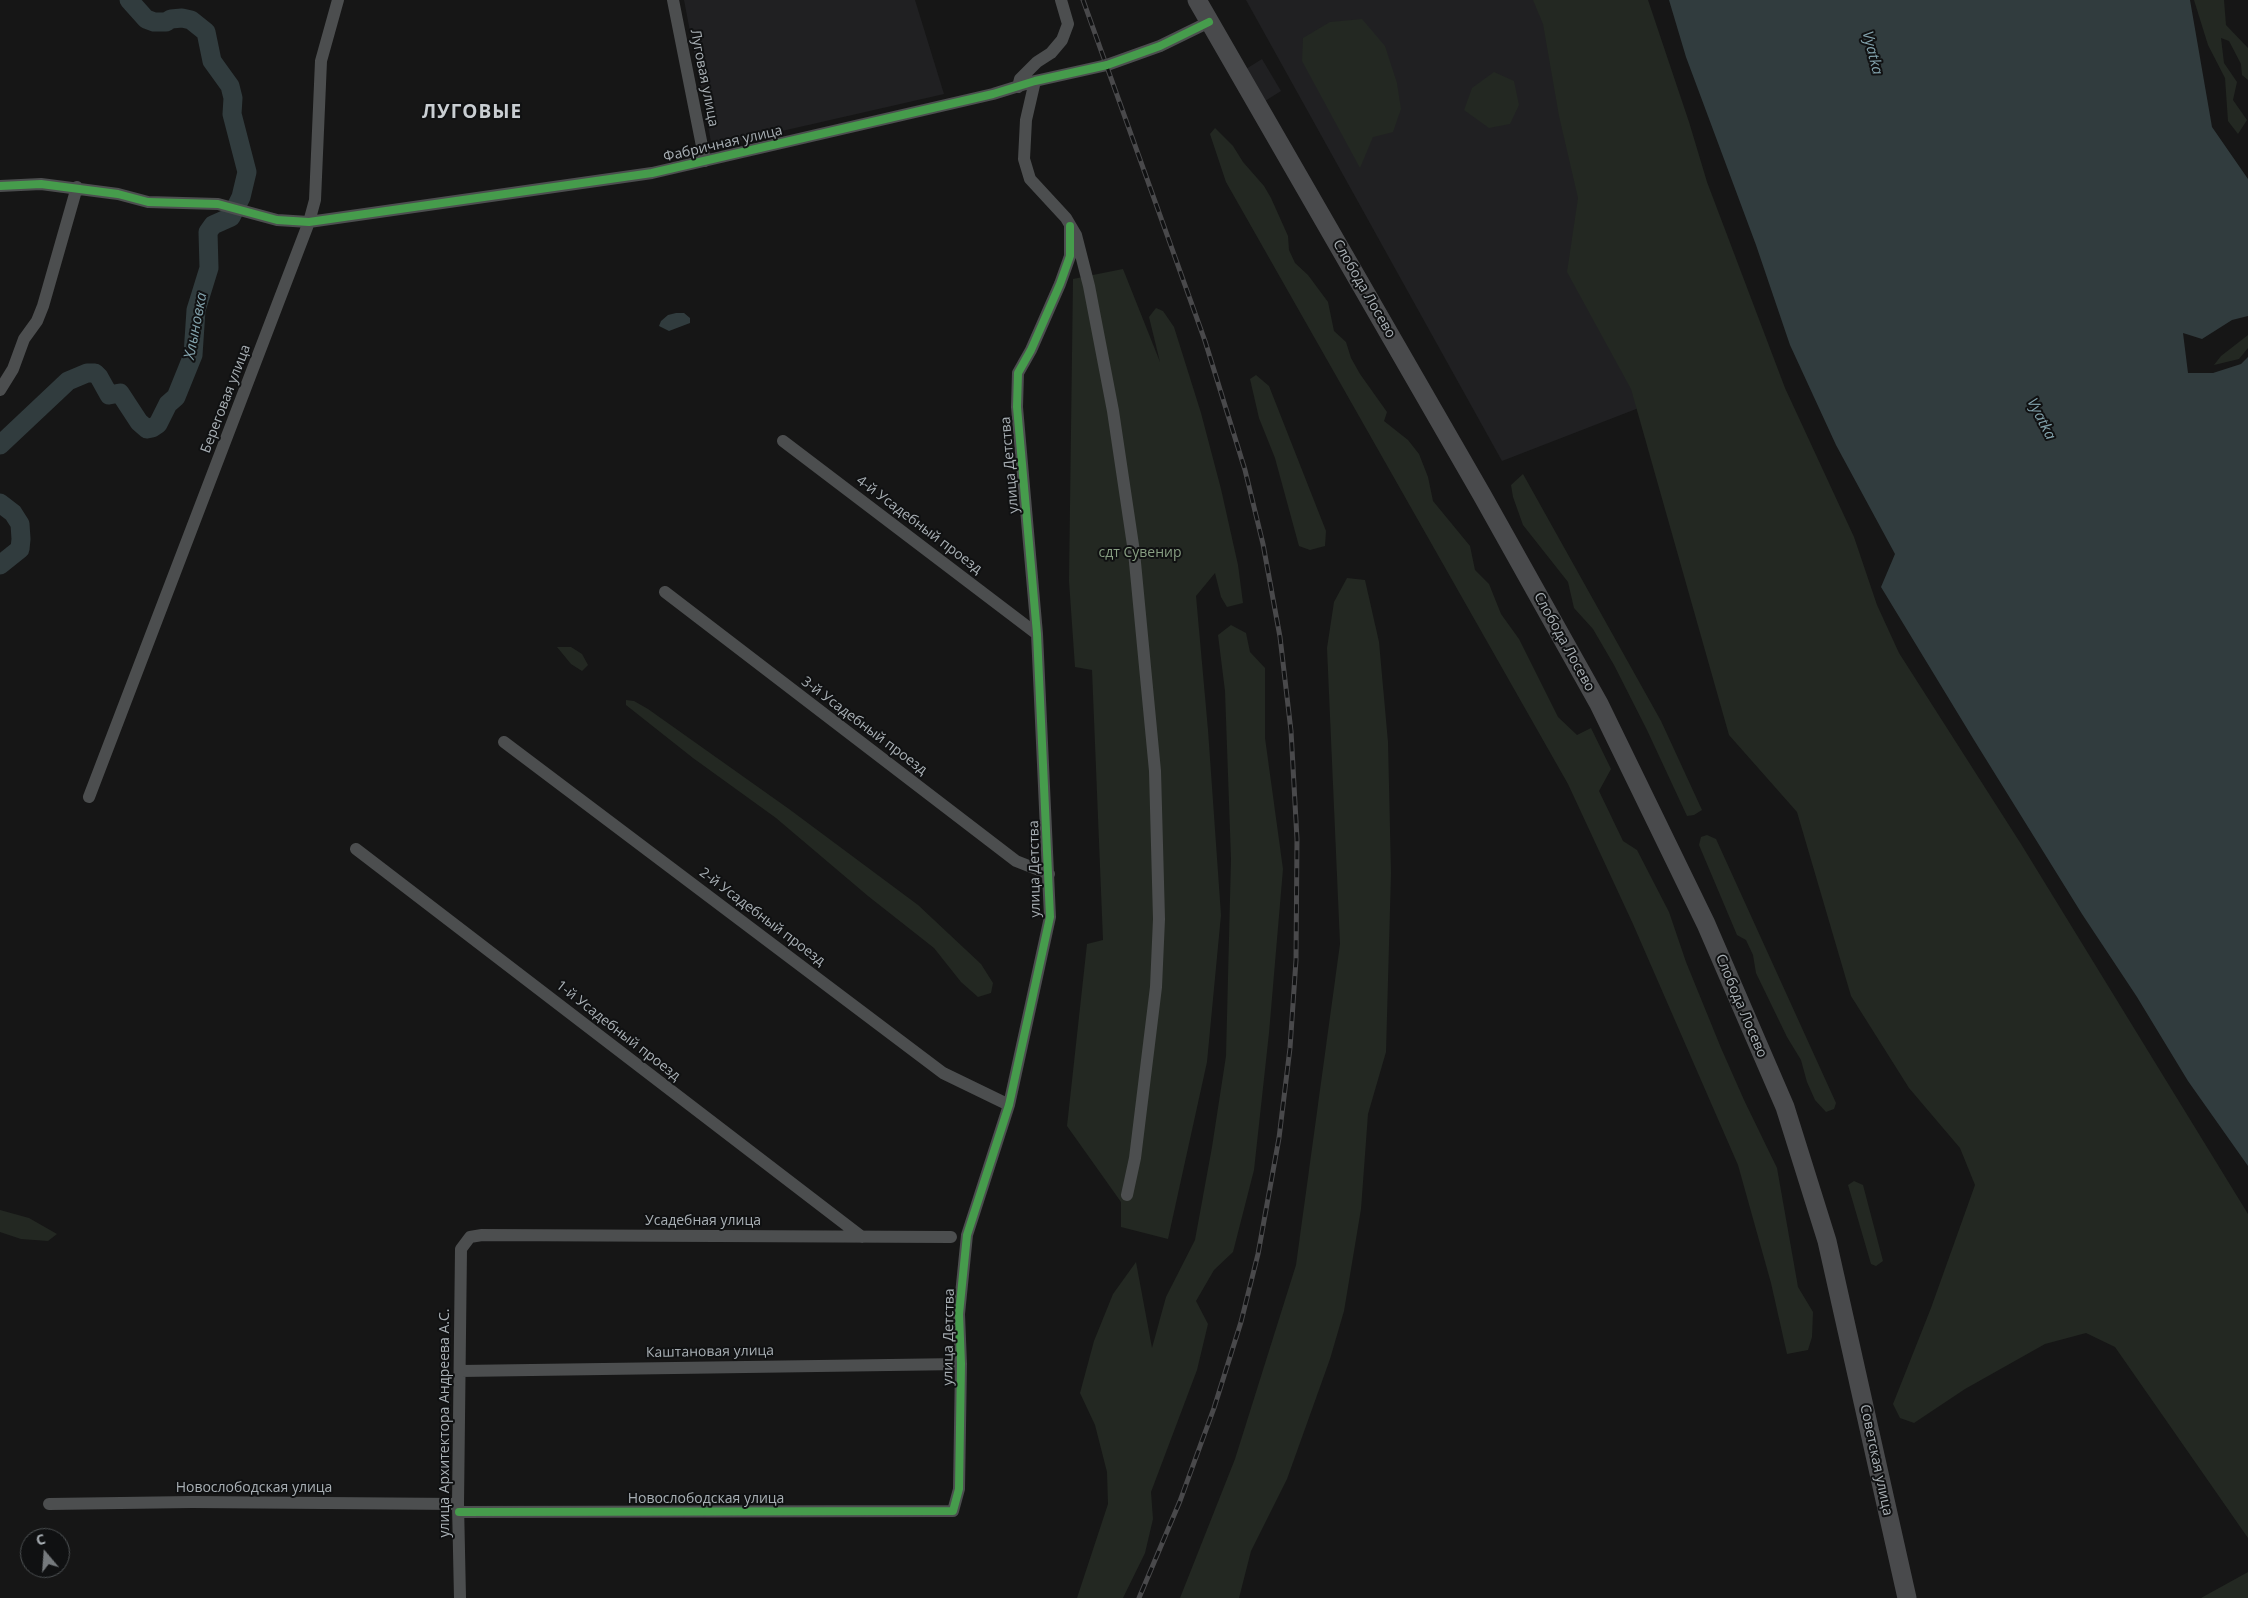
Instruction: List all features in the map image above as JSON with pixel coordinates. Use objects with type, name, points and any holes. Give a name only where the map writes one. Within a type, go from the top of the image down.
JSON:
[{"type":"main road","name":"Слобода Лосево","points":[[1197,0],[1482,494],[1599,704],[1706,924],[1785,1107],[1827,1242],[1846,1322]]},
{"type":"main road","name":"Советская улица","points":[[1846,1322],[1907,1598]]},
{"type":"street","name":"Береговая улица","points":[[89,797],[309,222],[315,200],[321,61],[338,0]]},
{"type":"street","name":"Луговая улица","points":[[673,0],[705,161]]},
{"type":"street","points":[[1018,87],[1020,79],[1051,53],[1062,40],[1068,24],[1061,0]]},
{"type":"street","name":"Фабричная улица","points":[[0,186],[42,184],[77,187],[118,194],[148,202],[218,204],[277,220],[309,222],[652,173],[1112,63],[1160,46],[1209,22]]},
{"type":"street","points":[[1035,81],[1026,120],[1024,159],[1030,179],[1058,208],[1070,226],[1082,251],[1113,411],[1134,552],[1155,771],[1159,919],[1156,987],[1135,1158],[1128,1195]]},
{"type":"street","points":[[0,390],[13,370],[24,339],[37,321],[44,306],[77,187]]},
{"type":"street","name":"улица Детства","points":[[953,1511],[959,1489],[961,1364],[958,1314],[967,1235],[1009,1105],[1050,917],[1038,634],[1017,407],[1018,374],[1031,350],[1070,256],[1070,226]]},
{"type":"street","name":"4-й Усадебный проезд","points":[[783,441],[1038,634]]},
{"type":"street","name":"3-й Усадебный проезд","points":[[665,592],[1016,861],[1049,874]]},
{"type":"street","name":"2-й Усадебный проезд","points":[[504,742],[943,1073],[1009,1105]]},
{"type":"street","name":"1-й Усадебный проезд","points":[[356,849],[862,1236]]},
{"type":"street","name":"Усадебная улица","points":[[461,1249],[470,1238],[482,1235],[951,1236]]},
{"type":"street","name":"улица Архитектора Андреева А.С.","points":[[460,1598],[461,1249]]},
{"type":"street","name":"Каштановая улица","points":[[460,1370],[961,1364]]},
{"type":"street","name":"Новослободская улица","points":[[50,1504],[192,1502],[459,1508],[953,1511]]},
{"type":"shaded area","points":[[684,0],[915,0],[944,94],[712,147]]},
{"type":"shaded area","points":[[1246,0],[1633,0],[1747,366],[1502,461]]},
{"type":"shaded area","points":[[1262,59],[1281,91],[1265,101],[1246,69]]},
{"type":"green space","points":[[1533,0],[1648,0],[1707,182],[1785,388],[1854,537],[1877,605],[1899,653],[2021,844],[2248,1214],[2248,1538],[2115,1347],[2086,1333],[2045,1344],[1965,1389],[1914,1423],[1900,1418],[1893,1404],[1931,1308],[1975,1185],[1960,1148],[1909,1088],[1851,996],[1797,812],[1729,735],[1631,389],[1567,272],[1578,198],[1559,116],[1543,24]]},
{"type":"green space","points":[[2194,0],[2224,0],[2226,25],[2248,48],[2248,80],[2242,75],[2241,64],[2229,41],[2221,38],[2224,63],[2237,82],[2233,100],[2247,120],[2238,134],[2228,121],[2225,78],[2208,45]]},
{"type":"green space","points":[[1362,19],[1385,46],[1397,83],[1401,109],[1393,132],[1373,137],[1360,168],[1302,61],[1303,38],[1330,22]]},
{"type":"green space","points":[[1494,72],[1514,81],[1519,105],[1510,124],[1489,128],[1464,110],[1472,88]]},
{"type":"green space","points":[[1215,128],[1233,146],[1271,198],[1288,236],[1289,250],[1295,263],[1308,275],[1328,302],[1334,331],[1346,342],[1351,358],[1360,374],[1387,412],[1384,421],[1408,440],[1419,454],[1428,477],[1433,501],[1470,546],[1475,570],[1489,584],[1501,614],[1519,639],[1558,717],[1577,735],[1591,728],[1611,769],[1599,791],[1623,841],[1637,850],[1669,912],[1686,962],[1721,1048],[1777,1168],[1798,1287],[1813,1312],[1812,1337],[1808,1350],[1787,1354],[1771,1283],[1738,1165],[1633,924],[1568,784],[1226,182],[1210,134]]},
{"type":"green space","name":"сдт Сувенир","points":[[1123,269],[1160,362],[1149,317],[1156,308],[1163,311],[1174,327],[1201,413],[1221,489],[1238,565],[1243,603],[1227,607],[1221,597],[1215,573],[1196,596],[1221,915],[1207,1062],[1168,1239],[1121,1227],[1121,1202],[1067,1126],[1087,944],[1103,940],[1092,670],[1075,667],[1069,581],[1073,279]]},
{"type":"green space","points":[[2248,335],[2248,348],[2239,359],[2214,365],[2221,356]]},
{"type":"green space","points":[[1256,375],[1269,386],[1326,531],[1325,546],[1310,550],[1299,546],[1275,458],[1259,418],[1250,379]]},
{"type":"green space","points":[[1523,474],[1661,721],[1702,810],[1694,815],[1687,816],[1614,665],[1593,629],[1574,608],[1568,582],[1523,525],[1513,497],[1511,485]]},
{"type":"green space","points":[[1347,578],[1365,580],[1379,642],[1388,742],[1391,873],[1386,1052],[1368,1114],[1361,1209],[1344,1311],[1330,1359],[1287,1479],[1251,1551],[1239,1598],[1180,1598],[1235,1459],[1296,1265],[1340,944],[1327,648],[1334,602]]},
{"type":"green space","points":[[1231,625],[1246,633],[1250,652],[1265,668],[1265,738],[1283,869],[1269,1033],[1254,1170],[1233,1252],[1214,1270],[1196,1301],[1208,1324],[1197,1370],[1151,1492],[1153,1519],[1145,1553],[1123,1598],[1077,1598],[1108,1504],[1107,1472],[1095,1425],[1080,1393],[1094,1341],[1113,1294],[1136,1262],[1152,1348],[1166,1297],[1195,1240],[1212,1147],[1226,1056],[1231,859],[1225,691],[1218,635]]},
{"type":"green space","points":[[557,647],[571,647],[582,654],[588,665],[582,671],[571,664]]},
{"type":"green space","points":[[626,700],[634,701],[648,709],[789,809],[918,905],[981,964],[993,983],[991,993],[978,997],[961,982],[934,948],[868,896],[776,818],[693,758],[626,705]]},
{"type":"green space","points":[[1707,835],[1716,839],[1836,1103],[1834,1109],[1826,1112],[1815,1100],[1807,1082],[1801,1060],[1787,1037],[1756,973],[1753,955],[1746,940],[1737,935],[1699,845],[1701,837]]},
{"type":"green space","points":[[1854,1181],[1863,1185],[1883,1261],[1876,1266],[1871,1264],[1848,1185]]},
{"type":"green space","points":[[0,1210],[29,1218],[57,1234],[48,1241],[21,1239],[0,1232]]},
{"type":"green space","points":[[2248,1572],[2248,1598],[2201,1598]]},
{"type":"water","name":"Vyatka","points":[[1669,0],[2190,0],[2212,127],[2248,179],[2248,316],[2232,320],[2202,339],[2183,333],[2188,373],[2213,373],[2241,364],[2248,357],[2248,1166],[2188,1081],[2137,997],[2082,914],[1881,587],[1895,554],[1836,445],[1790,345],[1756,245],[1686,57]]},
{"type":"water","points":[[684,313],[690,318],[690,323],[669,331],[659,326],[661,321],[668,315]]},
{"type":"waterway","name":"Хлыновка","points":[[0,445],[68,381],[87,373],[95,373],[109,395],[120,393],[139,422],[147,429],[158,424],[168,404],[176,397],[193,355],[196,310],[209,268],[208,232],[213,225],[231,217],[241,197],[247,172],[232,114],[233,98],[230,86],[212,61],[206,32],[191,20],[182,18],[171,19],[166,22],[154,22],[146,19],[129,0]]},
{"type":"waterway","name":"Хлыновка","points":[[0,503],[13,513],[20,524],[21,539],[20,549],[0,565]]},
{"type":"railway","points":[[1083,0],[1205,341],[1245,470],[1263,544],[1280,637],[1291,731],[1297,839],[1296,960],[1290,1048],[1279,1138],[1258,1254],[1241,1322],[1214,1408],[1180,1501],[1139,1598]]},
{"type":"cycle path","points":[[0,186],[41,184],[118,194],[148,202],[218,204],[277,220],[309,222],[652,173],[993,94],[1035,81],[1107,65],[1160,46],[1209,22]]},
{"type":"cycle path","points":[[459,1512],[953,1511],[959,1489],[961,1364],[959,1314],[967,1235],[1009,1105],[1050,917],[1037,634],[1017,407],[1018,373],[1031,350],[1070,256],[1070,226]]},
{"type":"district","name":"ЛУГОВЫЕ","points":[[472,113]]}]
